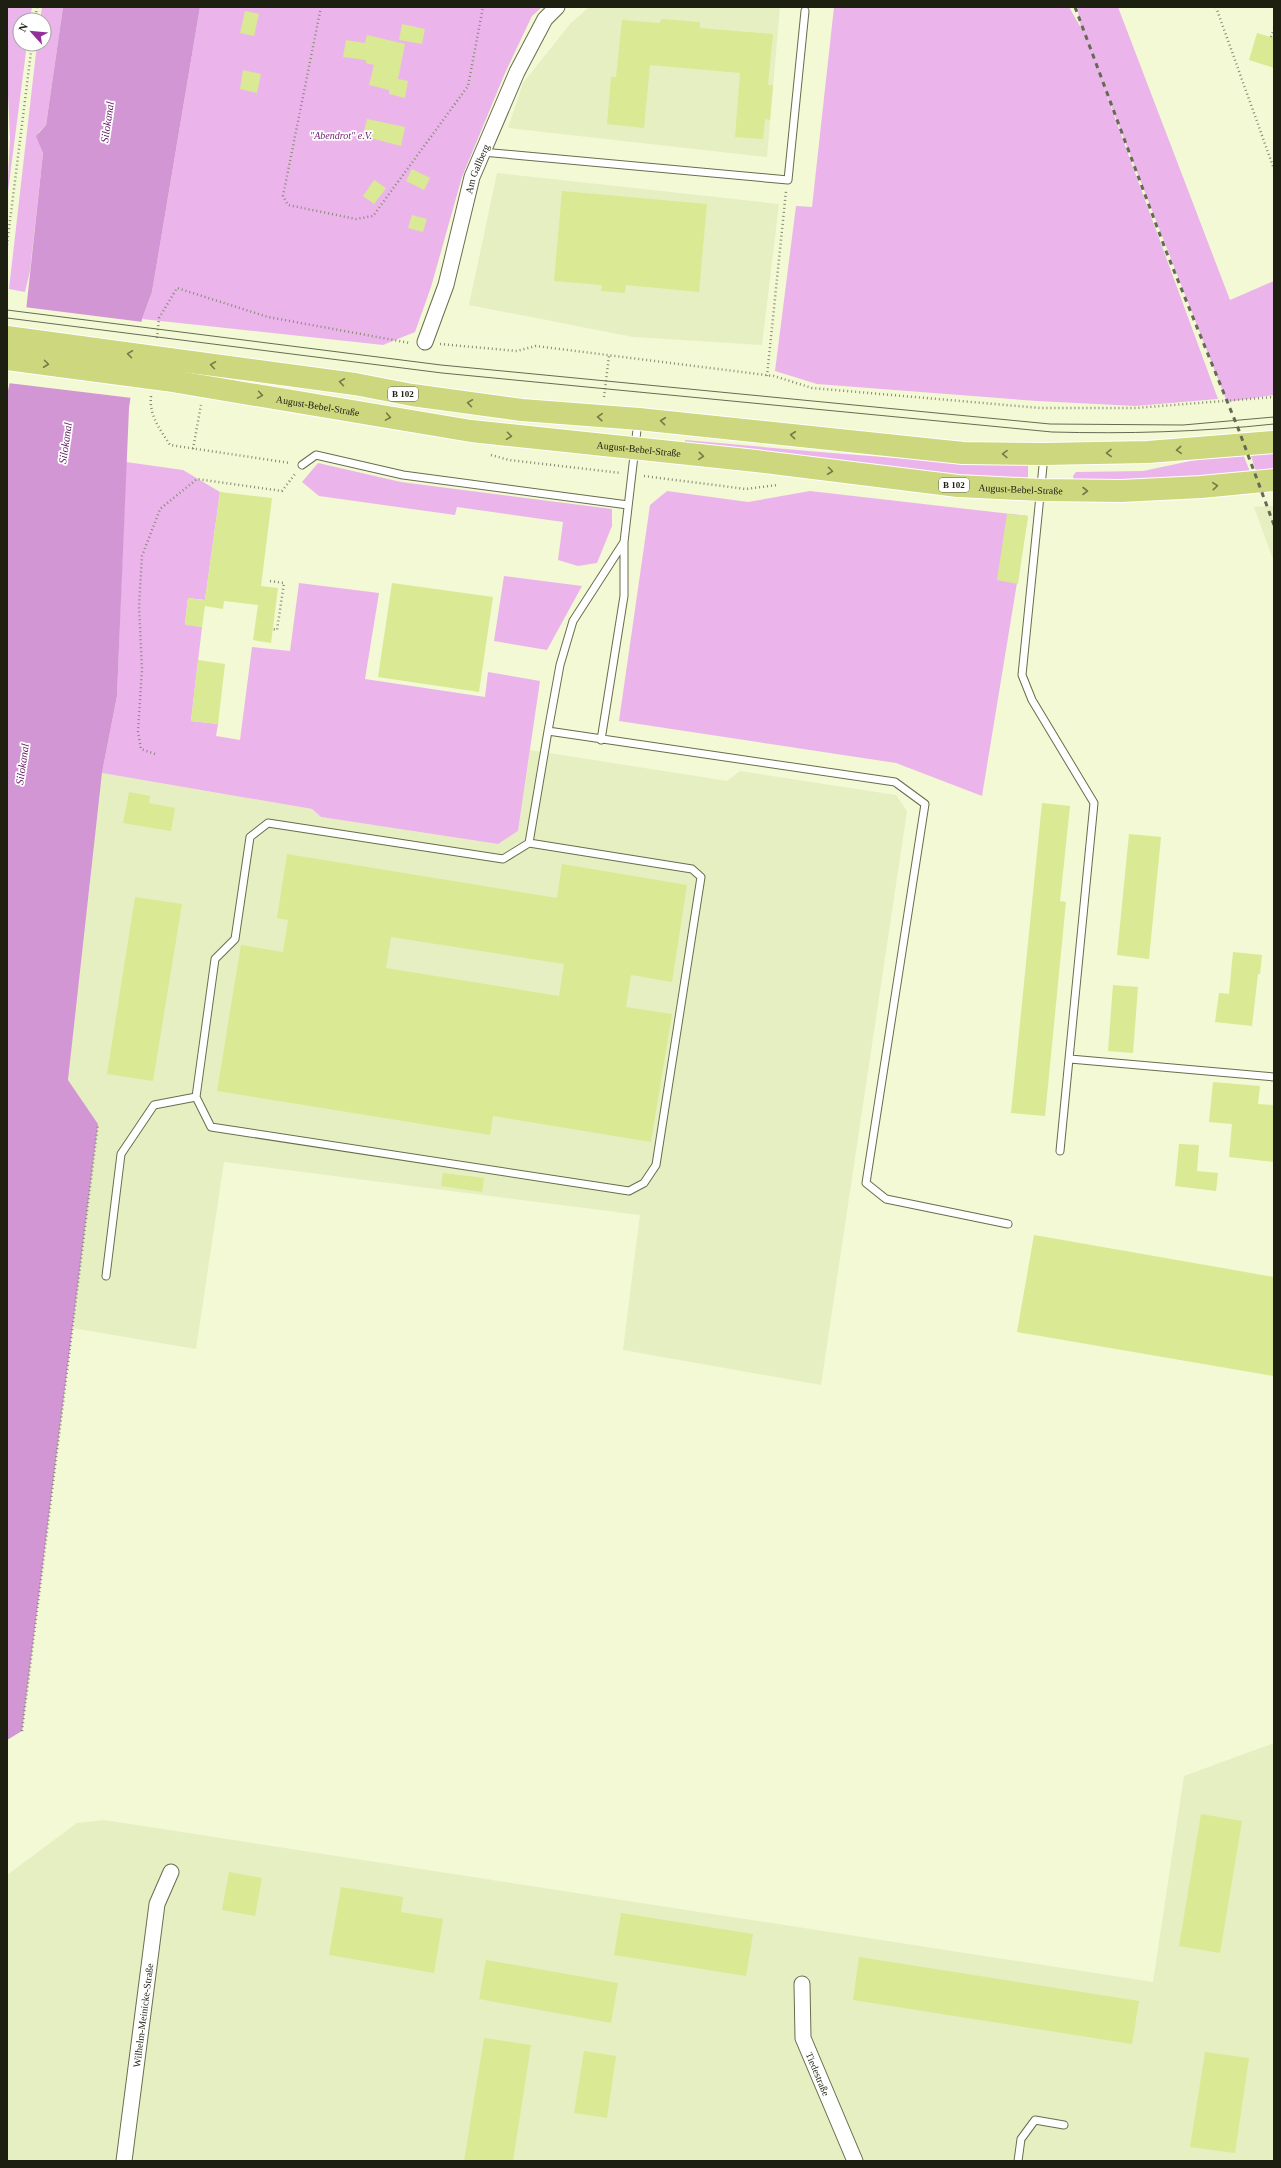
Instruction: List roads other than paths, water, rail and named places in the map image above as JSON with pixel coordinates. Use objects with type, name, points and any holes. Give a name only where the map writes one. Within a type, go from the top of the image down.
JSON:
[{"type":"main road","name":"August-Bebel-Straße","points":[[7,337],[471,431],[635,450],[756,461],[958,486],[1041,490],[1121,491],[1202,487],[1274,480]]},
{"type":"main road","name":"August-Bebel-Straße","points":[[7,359],[355,384],[412,395],[522,410],[639,419],[963,453],[1044,454],[1148,452],[1274,442]]},
{"type":"street","name":"Am Gallberg","points":[[425,342],[446,284],[472,178],[482,152],[517,72],[545,19],[557,7]]},
{"type":"street","name":"Wilhelm-Meinicke-Straße","points":[[124,2161],[157,1904],[171,1872]]},
{"type":"street","name":"Tiedestraße","points":[[802,1984],[803,2038],[855,2161]]},
{"type":"lane","points":[[482,152],[788,180],[805,11]]},
{"type":"lane","points":[[601,740],[624,596],[624,542],[639,419]]},
{"type":"lane","points":[[1044,454],[1022,675],[1032,700],[1094,804],[1060,1151]]},
{"type":"lane","points":[[302,465],[316,455],[403,474],[628,505]]},
{"type":"lane","points":[[529,843],[560,665],[573,621],[624,542]]},
{"type":"lane","points":[[548,731],[895,782],[925,804],[866,1183],[886,1199],[1008,1224]]},
{"type":"lane","points":[[268,823],[503,859],[529,843],[692,869],[701,877],[656,1165],[644,1183],[629,1191],[211,1127],[196,1097],[215,959],[235,939],[250,838],[268,823]]},
{"type":"lane","points":[[1070,1059],[1274,1077]]},
{"type":"lane","points":[[106,1276],[121,1154],[154,1105],[196,1097]]},
{"type":"lane","points":[[1018,2161],[1021,2139],[1035,2120],[1064,2124]]},
{"type":"water","name":"Silokanal","points":[[63,7],[200,7],[152,292],[142,319],[129,408],[117,696],[102,773],[68,1080],[98,1124],[22,1731],[7,1740],[7,395],[26,311],[43,153],[36,136],[46,125]]},
{"type":"tram line","points":[[7,310],[441,365],[1050,424],[1183,425],[1274,417]]},
{"type":"tram line","points":[[7,318],[442,373],[1052,432],[1163,432],[1274,424]]},
{"type":"railway","points":[[1075,7],[1166,251],[1238,428],[1274,525]]},
{"type":"park label","name":"\"Abendrot\" e.V.","points":[[341,135]]}]
